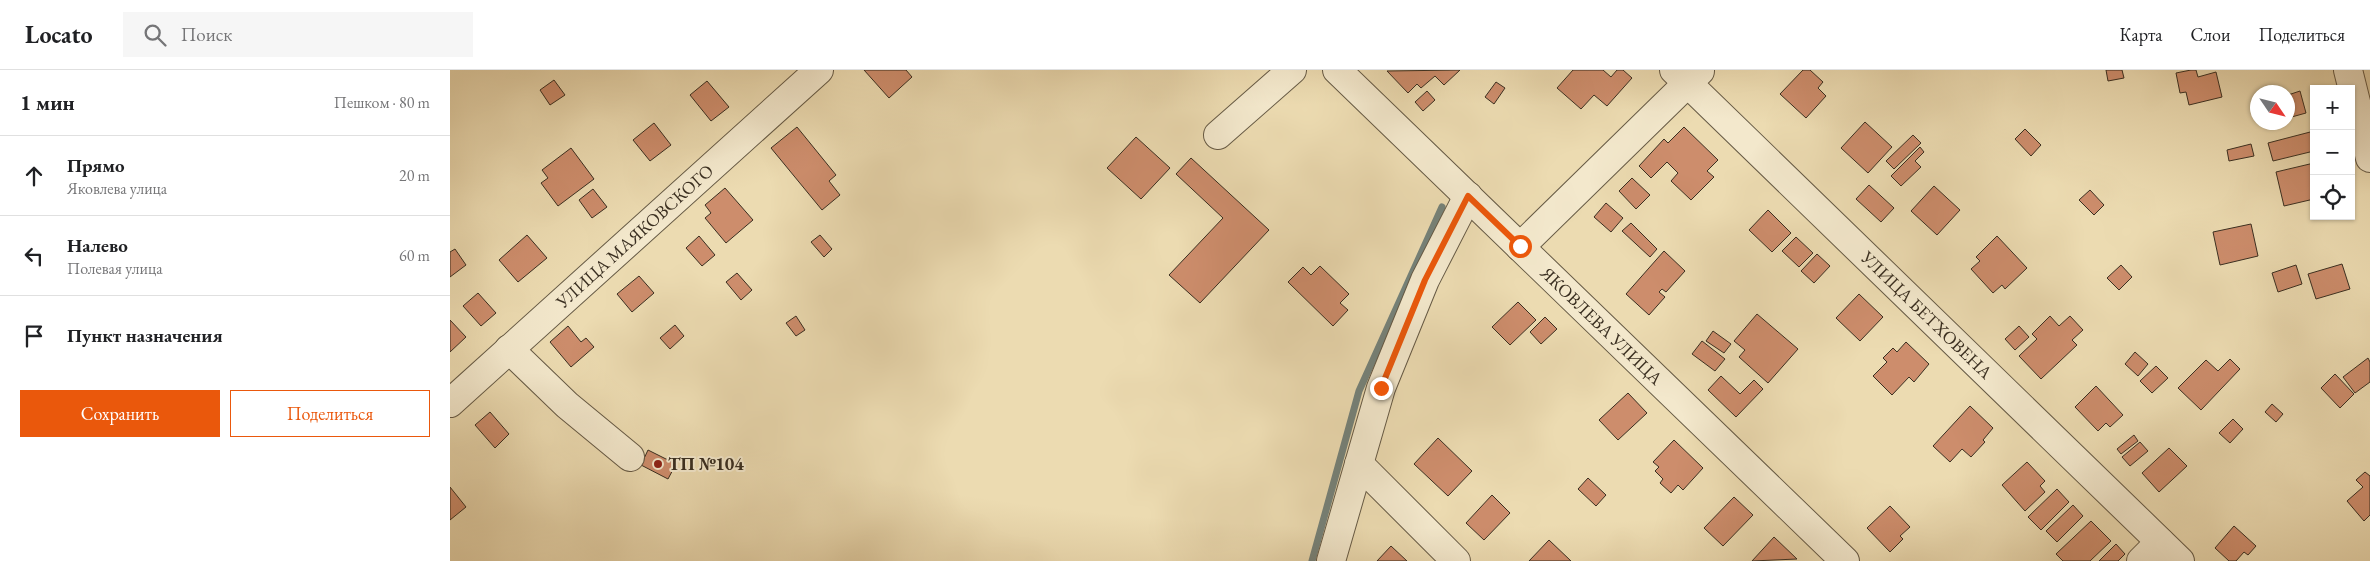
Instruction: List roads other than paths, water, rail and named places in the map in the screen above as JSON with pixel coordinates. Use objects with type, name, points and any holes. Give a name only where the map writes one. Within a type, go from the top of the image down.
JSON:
[{"type":"street","name":"УЛИЦА МАЯКОВСКОГО","points":[[450,403],[819,70]]},
{"type":"street","points":[[1218,135],[1292,70]]},
{"type":"street","name":"ЯКОВЛЕВА УЛИЦА","points":[[1337,70],[1845,561]]},
{"type":"street","points":[[2348,70],[2370,158]]},
{"type":"street","points":[[1520,246],[1687,74]]},
{"type":"street","name":"УЛИЦА БЕТХОВЕНА","points":[[1687,74],[2180,561]]},
{"type":"street","points":[[1331,561],[1358,464],[1388,370],[1425,280],[1468,196]]},
{"type":"street","points":[[509,349],[567,405],[630,457]]},
{"type":"street","points":[[1358,464],[1456,561]]},
{"type":"street","points":[[2140,561],[2160,542]]},
{"type":"waterway","points":[[1312,561],[1359,391],[1442,207]]},
{"type":"place","name":"ТП №104","points":[[658,464]]}]
